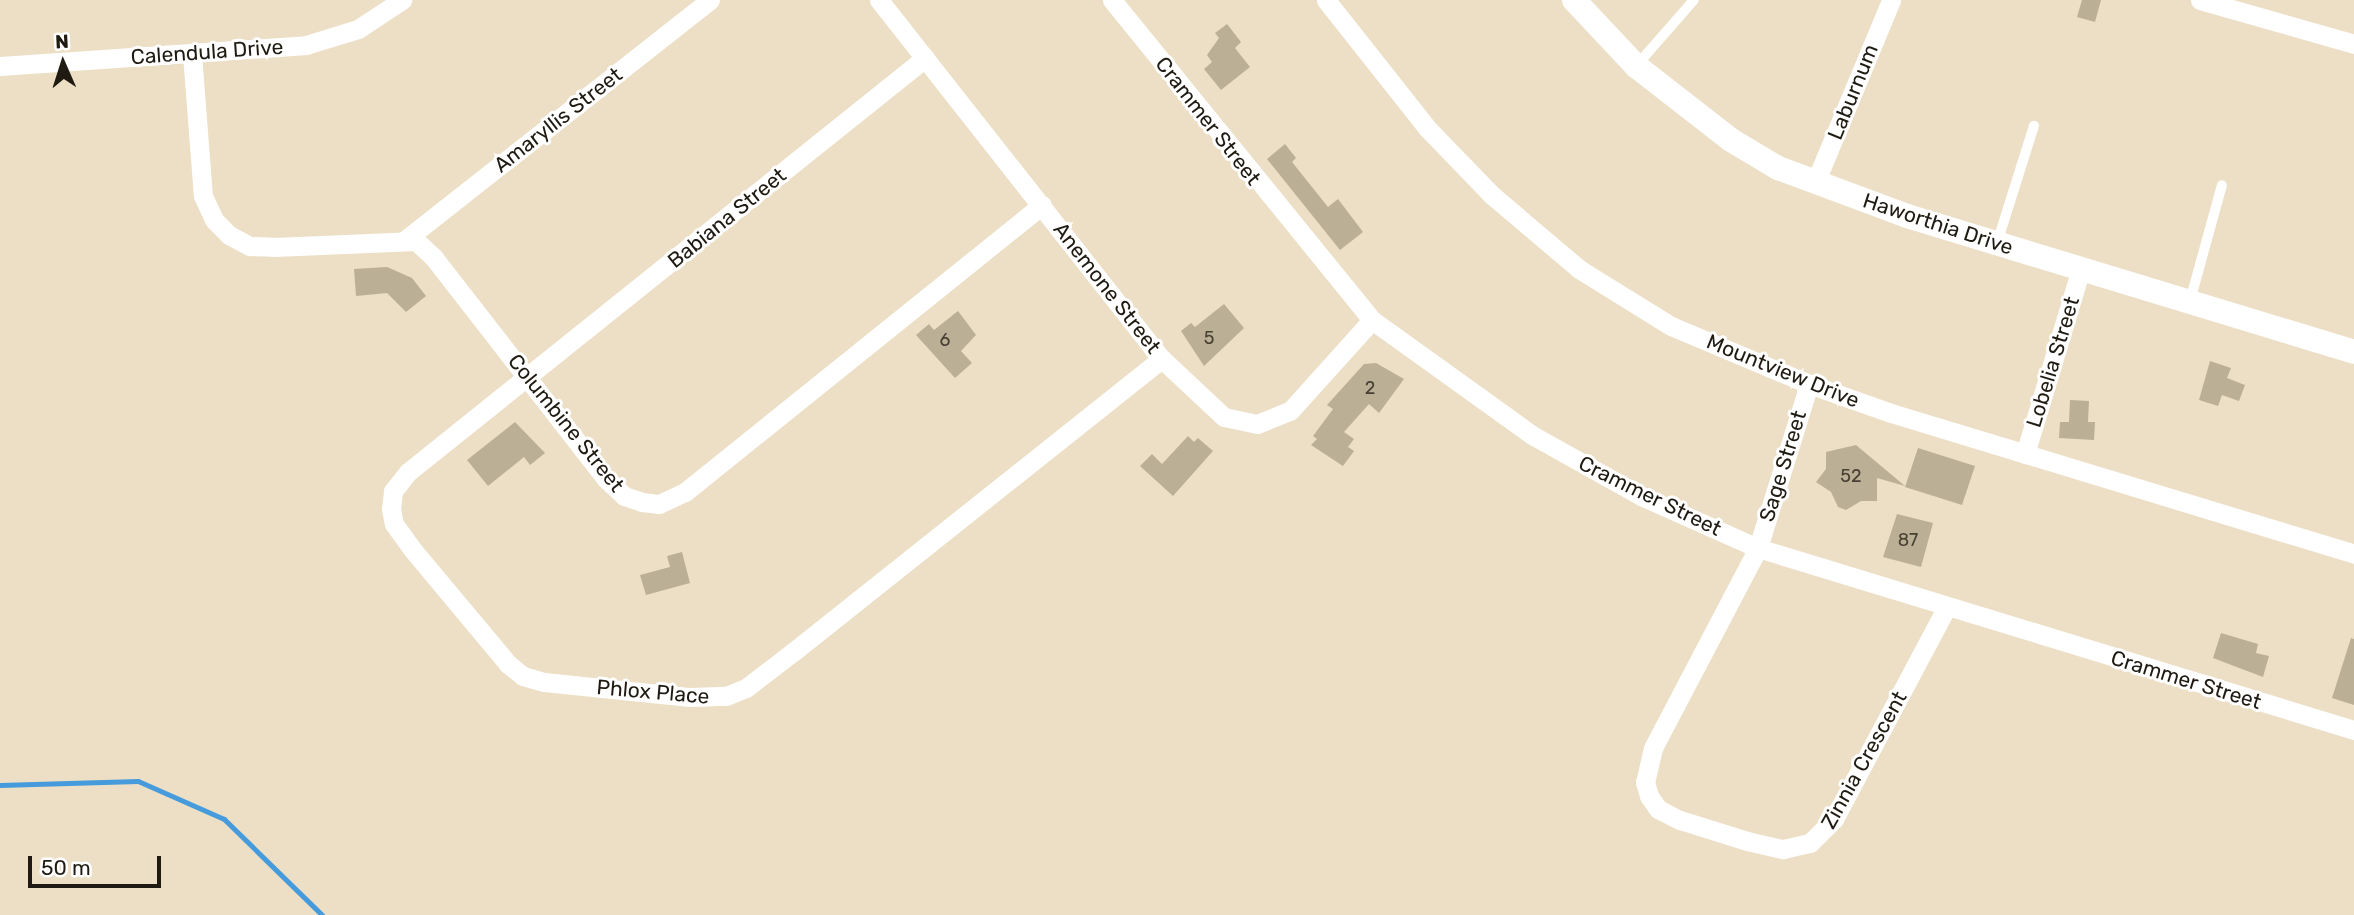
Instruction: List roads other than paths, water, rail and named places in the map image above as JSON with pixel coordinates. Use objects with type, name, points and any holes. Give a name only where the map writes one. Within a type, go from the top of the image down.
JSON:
[{"type":"street","name":"Calendula Drive","points":[[0,65],[192,54],[331,40],[358,29],[402,0]]},
{"type":"street","name":"Amaryllis Street","points":[[405,240],[710,0]]},
{"type":"street","name":"Anemone Street","points":[[879,0],[1162,359],[1224,417],[1244,424],[1274,420],[1290,411],[1371,320]]},
{"type":"street","name":"Crammer Street","points":[[1112,0],[1371,320],[1532,435],[1641,496],[1758,548],[1946,608],[2354,730]]},
{"type":"street","name":"Mountview Drive","points":[[1326,0],[1428,129],[1493,196],[1579,269],[1671,326],[1809,384],[2025,454],[2354,554]]},
{"type":"street","name":"Haworthia Drive","points":[[1574,0],[1636,66],[1731,140],[1815,183],[1996,243],[2354,352]]},
{"type":"street","name":"Laburnum","points":[[1815,183],[1891,0]]},
{"type":"street","points":[[2200,0],[2354,44]]},
{"type":"street","points":[[192,54],[203,195],[214,219],[229,235],[250,246],[274,247],[405,240]]},
{"type":"street","name":"Babiana Street","points":[[529,379],[925,58]]},
{"type":"street","name":"Columbine Street","points":[[405,240],[415,241],[434,257],[625,496],[659,504],[685,492],[1042,205]]},
{"type":"street","name":"Lobelia Street","points":[[2025,454],[2081,269]]},
{"type":"street","name":"Phlox Place","points":[[529,379],[408,472],[393,491],[394,524],[508,664],[523,676],[544,682],[710,699],[746,688],[765,674],[1162,359]]},
{"type":"street","name":"Sage Street","points":[[1758,548],[1809,384]]},
{"type":"street","name":"Zinnia Crescent","points":[[1758,548],[1653,748],[1647,769],[1649,796],[1658,809],[1680,820],[1783,849],[1799,849],[1824,834],[1946,608]]},
{"type":"lane","points":[[1636,66],[1694,0]]},
{"type":"lane","points":[[1996,243],[2035,126]]},
{"type":"lane","points":[[2190,302],[2222,185]]},
{"type":"waterway","points":[[0,785],[138,781],[224,819],[322,915]]}]
